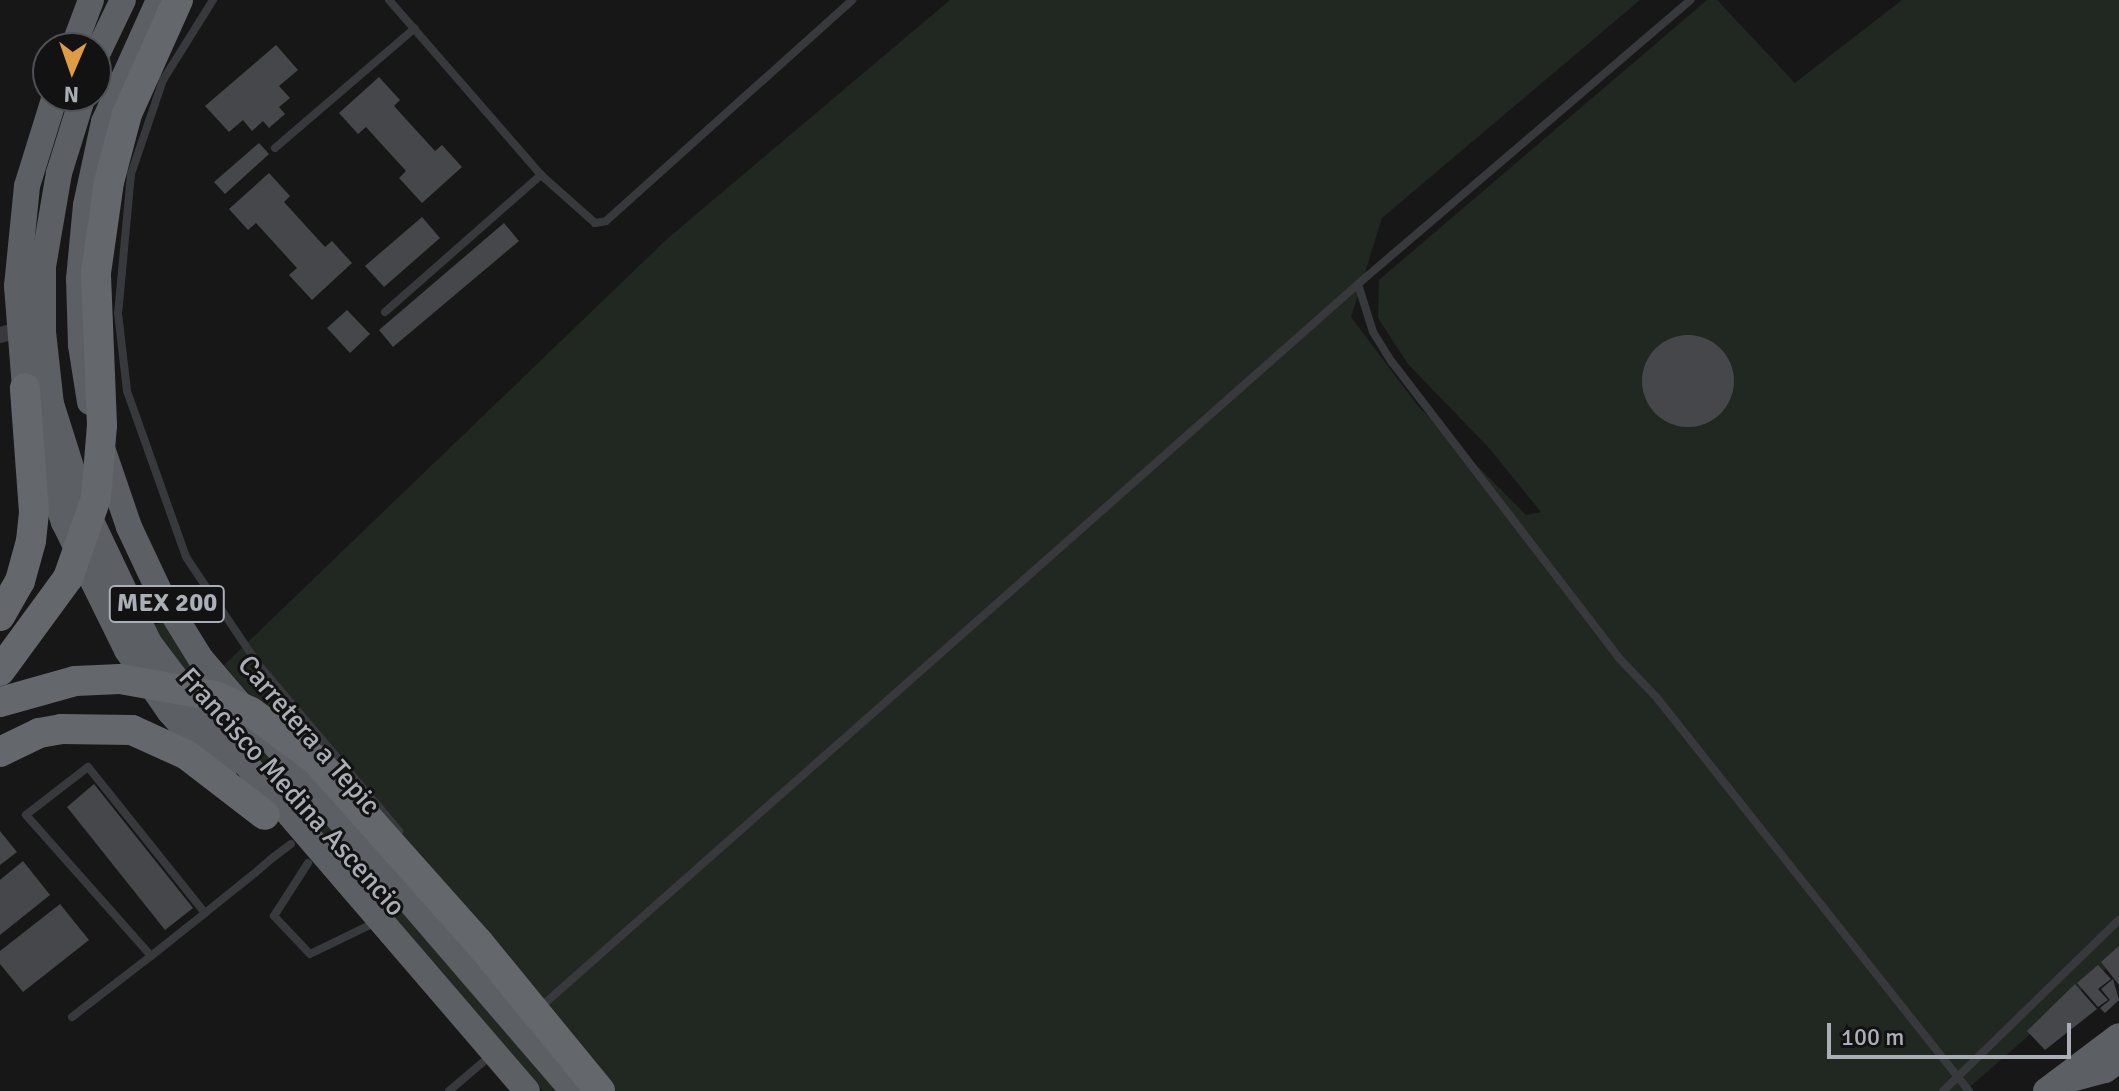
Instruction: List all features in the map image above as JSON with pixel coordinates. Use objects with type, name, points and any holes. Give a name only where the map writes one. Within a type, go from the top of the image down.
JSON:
[{"type":"highway","points":[[79,32],[91,0]]},
{"type":"highway","points":[[108,32],[123,0]]},
{"type":"highway","name":"Carretera a Tepic","points":[[159,0],[104,122],[86,205],[79,279],[81,345],[91,403],[129,527],[160,593],[201,659],[573,1091]]},
{"type":"highway","points":[[0,671],[68,578],[96,498],[102,425],[96,324],[98,253],[109,182],[127,114],[178,0]]},
{"type":"highway","name":"Francisco Medina Ascencio","points":[[50,112],[27,186],[9,332],[64,522],[127,650],[170,712],[368,926],[455,1007]]},
{"type":"highway","name":"MEX 200","points":[[78,112],[59,173],[43,267],[43,332],[51,404],[82,502],[149,643],[198,708],[527,1091]]},
{"type":"highway","points":[[0,616],[20,581],[31,541],[34,512],[25,388]]},
{"type":"highway","points":[[0,702],[75,681],[120,679],[215,696],[251,712],[316,760],[604,1085]]},
{"type":"highway","points":[[0,752],[39,733],[61,729],[132,730],[187,755],[265,815]]},
{"type":"highway","points":[[2052,1087],[2119,1036]]},
{"type":"highway","points":[[2052,1087],[2105,1070],[2119,1060]]},
{"type":"lane","points":[[213,0],[163,80],[131,174],[118,313],[127,391],[186,557],[258,664],[405,839]]},
{"type":"lane","points":[[389,0],[541,175],[586,220],[606,221],[852,0]]},
{"type":"lane","points":[[544,1004],[1358,284],[1690,0]]},
{"type":"lane","points":[[275,148],[415,28]]},
{"type":"lane","points":[[385,312],[541,175]]},
{"type":"lane","points":[[1358,284],[1373,332],[1392,362],[1618,657],[1657,698],[1969,1091]]},
{"type":"lane","points":[[151,956],[26,815],[88,767],[205,913]]},
{"type":"lane","points":[[72,1017],[205,913],[299,853]]},
{"type":"lane","points":[[299,853],[274,916],[301,945],[310,954],[368,926]]},
{"type":"lane","points":[[445,886],[544,1004],[604,1085]]},
{"type":"lane","points":[[1943,1091],[2119,920]]},
{"type":"lane","points":[[449,1091],[494,1052]]},
{"type":"shaded area","points":[[950,0],[1640,0],[1382,218],[1351,317],[1418,406],[1526,515],[1541,512],[1490,449],[1408,364],[1378,318],[1379,280],[1707,0],[1717,0],[1795,83],[1902,0],[2119,0],[2119,957],[1965,1091],[593,1091],[224,665],[667,239]]},
{"type":"shaded area","points":[[164,621],[561,1091],[543,1091],[315,829],[170,652],[152,626]]},
{"type":"building","points":[[276,45],[298,70],[279,86],[290,98],[279,107],[285,114],[269,128],[263,121],[252,131],[243,120],[229,132],[205,106]]},
{"type":"building","points":[[379,77],[400,100],[394,106],[435,151],[442,145],[462,167],[422,203],[399,178],[406,171],[366,127],[358,134],[339,113]]},
{"type":"building","points":[[259,143],[269,154],[225,194],[214,182]]},
{"type":"building","points":[[269,173],[290,196],[284,202],[325,247],[332,241],[352,263],[312,300],[289,275],[297,268],[256,223],[248,230],[229,209]]},
{"type":"building","points":[[422,217],[440,238],[384,287],[365,266]]},
{"type":"building","points":[[504,223],[519,241],[393,347],[379,330]]},
{"type":"building","points":[[347,310],[370,334],[350,353],[327,328]]},
{"type":"building","points":[[1688,335],[1706,338],[1721,348],[1731,363],[1734,381],[1731,399],[1721,414],[1706,424],[1688,427],[1670,424],[1655,414],[1645,399],[1642,381],[1645,363],[1655,348],[1670,338]]},
{"type":"building","points":[[94,784],[193,908],[165,930],[67,807]]},
{"type":"building","points":[[0,831],[17,852],[0,865]]},
{"type":"building","points":[[23,861],[50,895],[0,935],[0,880]]},
{"type":"building","points":[[60,904],[89,940],[23,992],[0,964],[0,951]]},
{"type":"building","points":[[2119,946],[2119,985],[2101,962]]},
{"type":"building","points":[[2098,965],[2111,979],[2098,989],[2108,1000],[2098,1007],[2077,983]]},
{"type":"building","points":[[2113,979],[2119,1000],[2105,1013],[2100,1008],[2110,1000],[2101,989]]},
{"type":"building","points":[[2075,984],[2097,1009],[2045,1050],[2027,1031]]}]
